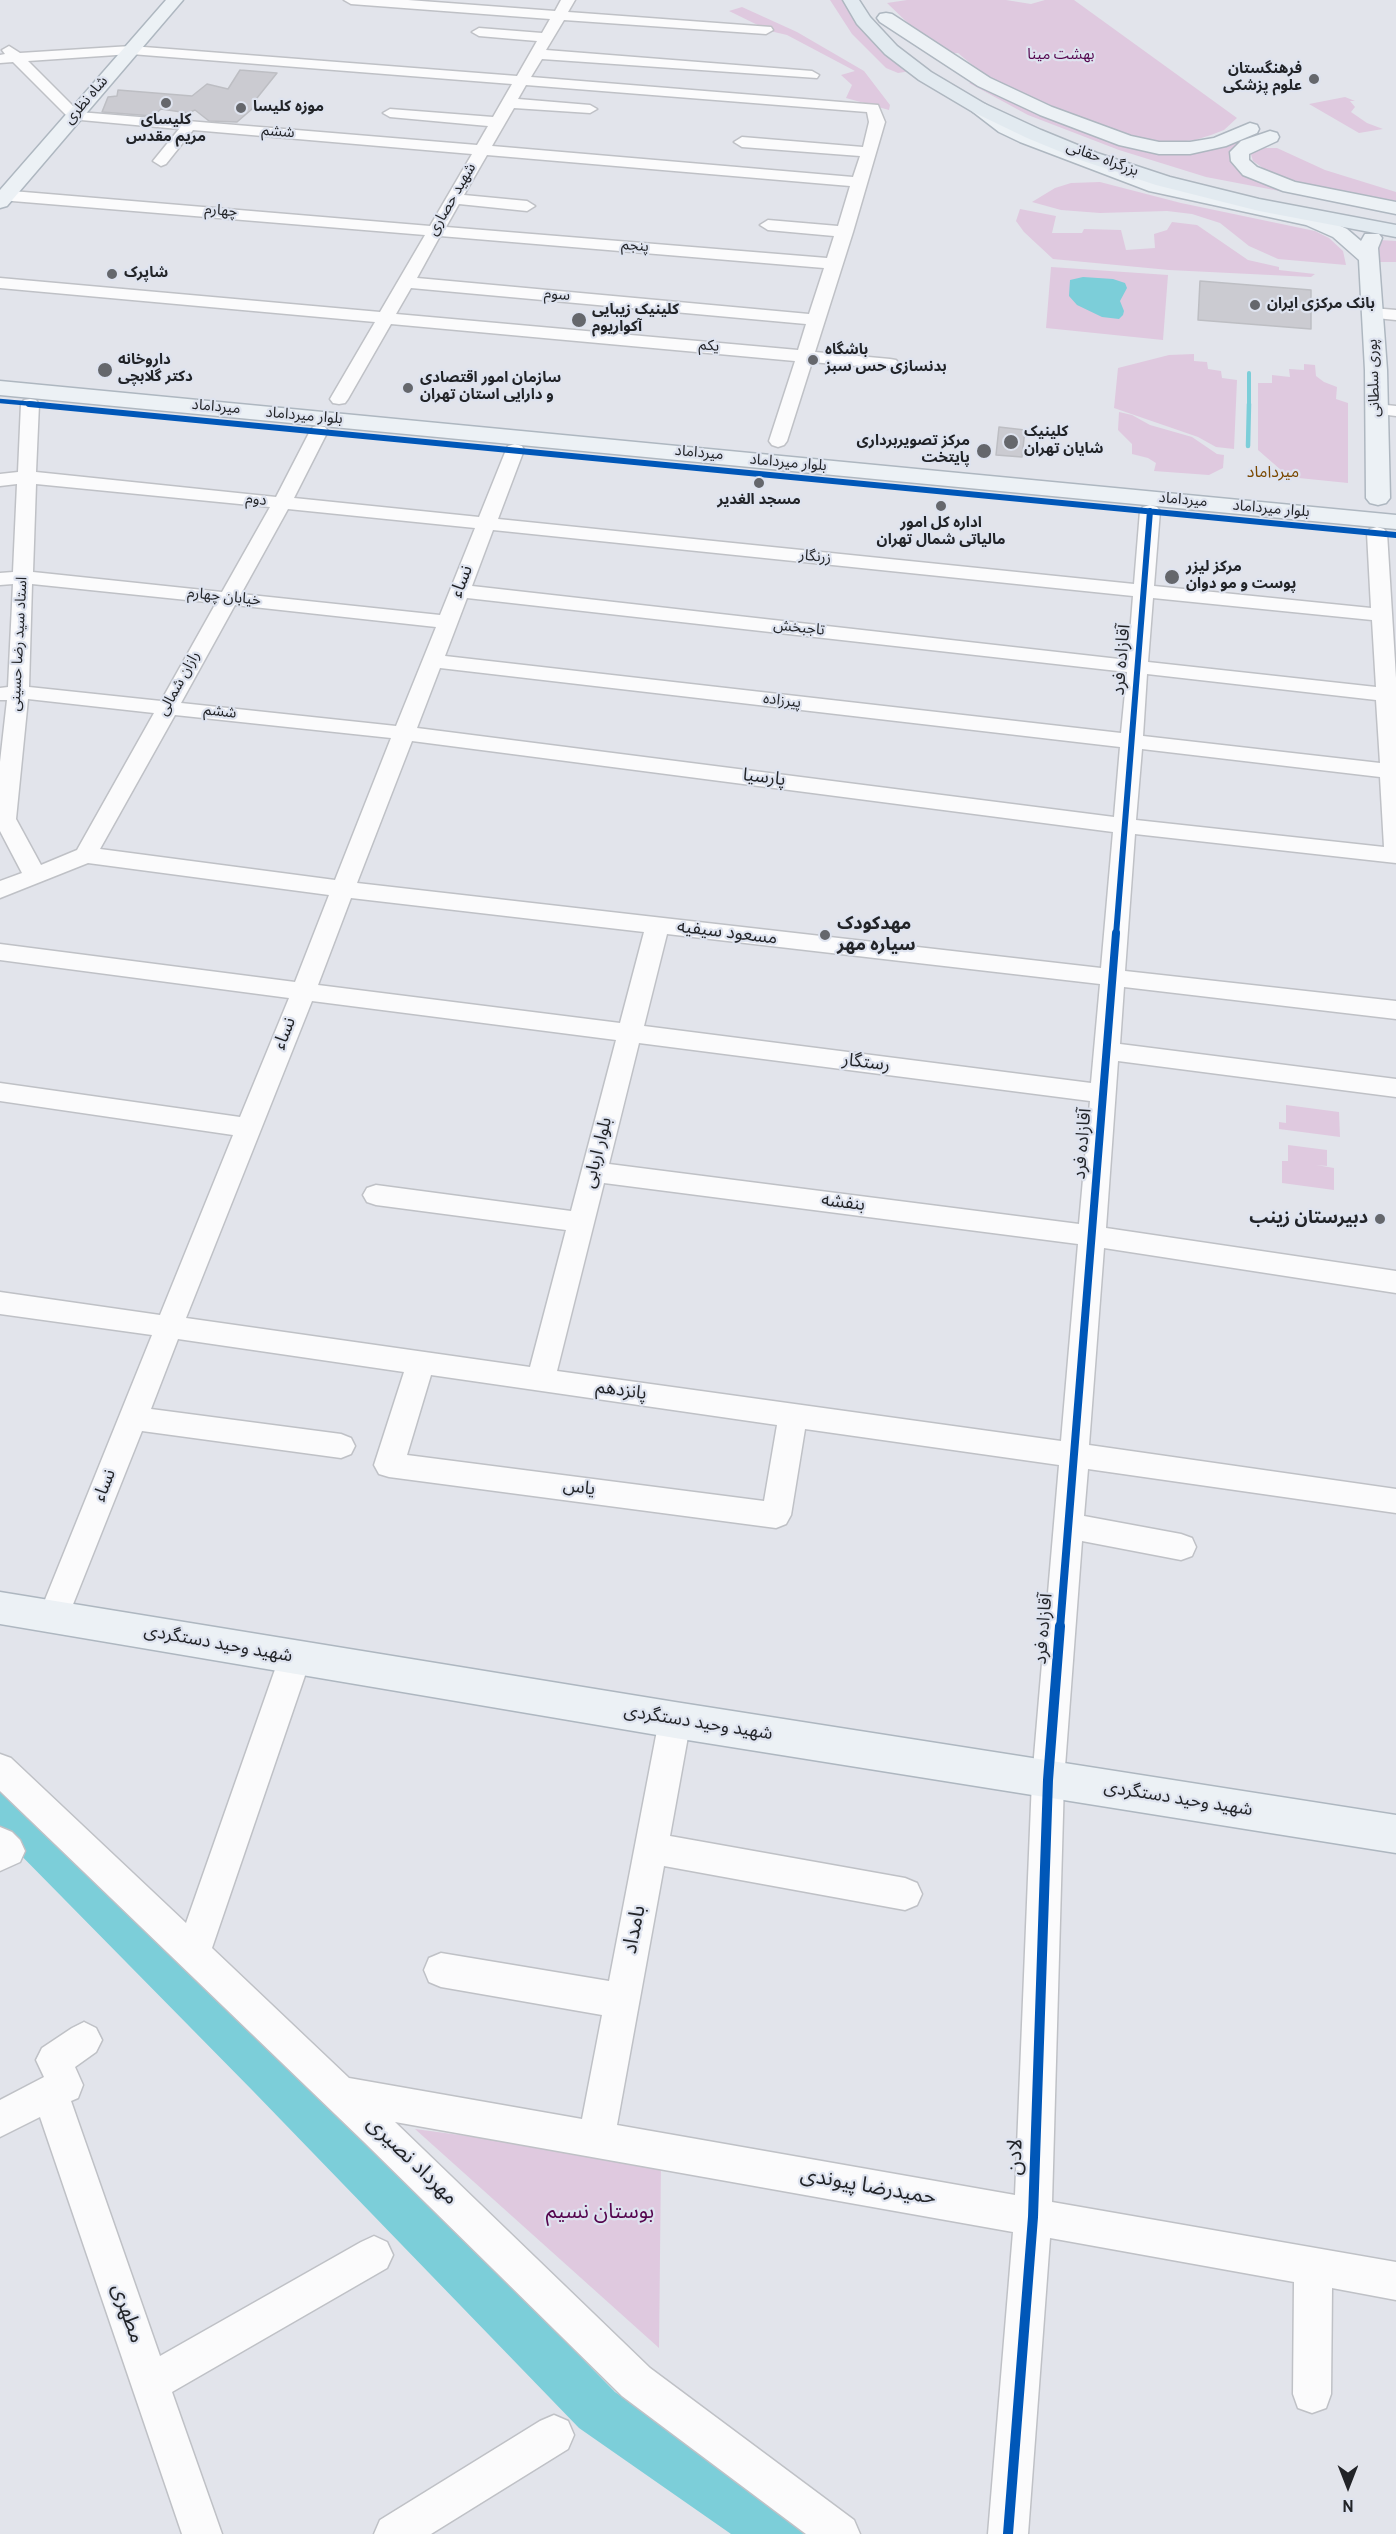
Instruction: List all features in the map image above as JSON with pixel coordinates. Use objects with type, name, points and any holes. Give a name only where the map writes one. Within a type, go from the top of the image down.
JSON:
[{"type":"highway","name":"بزرگراه حقانی","points":[[851,0],[863,20],[891,50],[925,76],[979,108],[1034,134],[1090,157],[1163,181],[1259,205],[1396,231]]},
{"type":"highway","name":"بزرگراه حقانی","points":[[873,0],[912,47],[944,72],[996,103],[1051,128],[1133,160],[1220,184],[1323,207],[1396,219]]},
{"type":"main road","name":"شاه نظری","points":[[2,197],[175,0]]},
{"type":"main road","points":[[886,18],[949,62],[984,82],[1046,111],[1126,141],[1159,148],[1190,148],[1219,142],[1250,129],[1256,135],[1270,137],[1248,145],[1239,152],[1240,161],[1250,171],[1290,187],[1396,208]]},
{"type":"main road","points":[[979,108],[1006,128],[1027,138],[1156,187],[1312,220],[1340,234],[1368,258]]},
{"type":"main road","name":"پوری سلطانی","points":[[1373,227],[1368,258],[1372,313],[1386,410],[1377,498]]},
{"type":"main road","points":[[0,367],[152,381]]},
{"type":"main road","name":"بلوار میرداماد","points":[[0,379],[1396,513]]},
{"type":"main road","name":"بلوار میرداماد","points":[[0,388],[993,483],[1390,530]]},
{"type":"main road","points":[[315,397],[362,401]]},
{"type":"main road","name":"میرداماد","points":[[0,401],[1150,511],[1390,530]]},
{"type":"main road","points":[[754,439],[801,443]]},
{"type":"main road","points":[[993,483],[1032,500]]},
{"type":"main road","name":"شهید وحید دستگردی","points":[[0,1608],[675,1720],[1396,1834]]},
{"type":"street","points":[[351,0],[766,30]]},
{"type":"street","name":"شهید حصاری","points":[[339,399],[568,0]]},
{"type":"street","points":[[479,32],[546,38]]},
{"type":"street","points":[[0,40],[75,116]]},
{"type":"street","points":[[0,59],[131,50],[873,108],[878,122],[778,441]]},
{"type":"street","points":[[537,54],[812,75]]},
{"type":"street","points":[[509,103],[590,109]]},
{"type":"street","points":[[390,113],[498,122]]},
{"type":"street","name":"ششم","points":[[75,116],[860,182]]},
{"type":"street","points":[[161,161],[189,126]]},
{"type":"street","points":[[742,142],[869,152]]},
{"type":"street","name":"چهارم","points":[[2,197],[436,230]]},
{"type":"street","points":[[454,199],[527,206]]},
{"type":"street","points":[[768,225],[844,232]]},
{"type":"street","name":"پنجم","points":[[436,230],[834,264]]},
{"type":"street","name":"سوم","points":[[406,282],[816,320]]},
{"type":"street","points":[[0,283],[385,318]]},
{"type":"street","points":[[1372,313],[1396,315]]},
{"type":"street","name":"یکم","points":[[385,318],[890,364]]},
{"type":"street","name":"استاد سید رضا حسینی","points":[[30,404],[24,577],[9,693],[2,819],[35,876]]},
{"type":"street","name":"رازان شمالی","points":[[86,855],[282,503],[319,432]]},
{"type":"street","name":"نساء","points":[[53,1617],[303,993],[515,450]]},
{"type":"street","name":"دوم","points":[[0,480],[27,477],[486,524]]},
{"type":"street","name":"آقازاده فرد","points":[[1048,1780],[1150,511]]},
{"type":"street","name":"زرنگار","points":[[486,524],[1383,615]]},
{"type":"street","points":[[1390,530],[1383,615],[1391,655],[1388,695],[1396,856]]},
{"type":"street","name":"خیابان چهارم","points":[[0,579],[24,577],[447,622]]},
{"type":"street","name":"تاجبخش","points":[[460,591],[1388,695]]},
{"type":"street","name":"پیرزاده","points":[[432,661],[1393,776]]},
{"type":"street","name":"ششم","points":[[9,693],[168,707],[404,733]]},
{"type":"street","name":"پارسیا","points":[[404,733],[1125,826],[1396,856]]},
{"type":"street","points":[[0,890],[86,855]]},
{"type":"street","name":"مسعود سیفیه","points":[[86,855],[342,889],[1396,1010]]},
{"type":"street","name":"بلوار اربابی","points":[[541,1380],[657,926]]},
{"type":"street","name":"رستگار","points":[[0,952],[303,993],[1103,1094]]},
{"type":"street","points":[[1107,1051],[1396,1088]]},
{"type":"street","points":[[0,1092],[248,1128]]},
{"type":"street","name":"بنفشه","points":[[594,1172],[1092,1236],[1396,1282]]},
{"type":"street","points":[[376,1195],[581,1222]]},
{"type":"street","name":"پانزدهم","points":[[0,1303],[1396,1501]]},
{"type":"street","name":"یاس","points":[[421,1363],[389,1465],[776,1515],[793,1417]]},
{"type":"street","points":[[133,1418],[341,1446]]},
{"type":"street","points":[[1068,1526],[1181,1547]]},
{"type":"street","points":[[193,1953],[295,1658]]},
{"type":"street","name":"بامداد","points":[[596,2140],[675,1720]]},
{"type":"street","name":"مهرداد نصیری","points":[[0,1769],[340,2094],[636,2382],[840,2534]]},
{"type":"street","name":"لادن","points":[[1008,2534],[1034,2217],[1048,1780]]},
{"type":"street","points":[[651,1848],[905,1894]]},
{"type":"street","points":[[441,1970],[622,2001]]},
{"type":"street","points":[[0,2119],[64,2085],[54,2060],[84,2040]]},
{"type":"street","name":"مطهری","points":[[50,2093],[202,2534]]},
{"type":"street","name":"حمیدرضا پیوندی","points":[[340,2094],[1396,2281]]},
{"type":"street","points":[[150,2383],[374,2255]]},
{"type":"street","points":[[1312,2266],[1312,2394]]},
{"type":"street","points":[[394,2534],[555,2435]]},
{"type":"green space","points":[[830,0],[844,0],[864,33],[911,71],[898,73],[886,68],[852,34]]},
{"type":"green space","name":"بهشت مينا","points":[[907,0],[1006,0],[1031,4],[1045,0],[1074,0],[1237,118],[1224,130],[1195,140],[1169,143],[1126,137],[1043,107],[989,79],[958,53],[947,54],[912,27],[887,3]]},
{"type":"green space","points":[[742,7],[797,32],[864,71],[890,105],[889,110],[846,98],[852,85],[841,75],[855,71],[787,35],[770,31],[729,11]]},
{"type":"green space","points":[[976,80],[1141,149],[1243,138],[1231,154],[1241,171],[1379,210],[1206,177],[1119,150],[1028,115],[969,83]]},
{"type":"green space","points":[[1345,97],[1355,101],[1350,101],[1355,107],[1351,112],[1367,123],[1383,129],[1359,133],[1309,104]]},
{"type":"green space","points":[[1277,148],[1325,170],[1396,192],[1396,201],[1277,178],[1253,161],[1250,151]]},
{"type":"green space","points":[[1100,182],[1181,203],[1315,231],[1329,238],[1343,251],[1346,265],[1278,259],[1249,246],[1220,223],[1192,214],[1167,211],[1100,213],[1061,210],[1032,202],[1055,188],[1071,183]]},
{"type":"green space","points":[[1020,209],[1056,216],[1052,233],[1082,233],[1084,229],[1121,230],[1126,250],[1155,248],[1154,234],[1167,230],[1172,222],[1197,225],[1248,260],[1279,267],[1279,270],[1315,274],[1311,277],[1169,270],[1053,259],[1024,232],[1016,221]]},
{"type":"green space","points":[[1380,240],[1396,241],[1396,262],[1376,262]]},
{"type":"green space","points":[[1051,267],[1168,275],[1163,340],[1046,328]]},
{"type":"green space","points":[[1194,354],[1194,361],[1207,362],[1208,369],[1221,371],[1222,378],[1237,380],[1234,449],[1216,447],[1198,437],[1114,408],[1118,368],[1169,355]]},
{"type":"green space","points":[[1304,364],[1315,365],[1316,376],[1337,387],[1336,399],[1348,403],[1348,483],[1289,477],[1258,450],[1258,383],[1272,383],[1272,375],[1290,377],[1289,369],[1304,370]]},
{"type":"green space","points":[[1119,412],[1132,415],[1150,425],[1192,437],[1217,454],[1224,455],[1223,468],[1209,475],[1154,471],[1156,463],[1148,458],[1132,454],[1132,444],[1118,430]]},
{"type":"green space","points":[[1286,1105],[1339,1112],[1340,1137],[1279,1129],[1279,1122],[1286,1123]]},
{"type":"green space","points":[[1288,1145],[1327,1150],[1327,1166],[1316,1165],[1334,1168],[1334,1190],[1282,1183],[1282,1161],[1288,1161]]},
{"type":"green space","name":"بوستان نسیم","points":[[415,2129],[661,2162],[659,2348]]},
{"type":"water","points":[[1083,277],[1113,279],[1125,283],[1127,288],[1120,301],[1124,311],[1119,319],[1102,317],[1077,305],[1069,296],[1070,280]]},
{"type":"building","points":[[240,70],[277,73],[257,98],[252,109],[237,122],[209,121],[195,110],[188,113],[161,109],[153,116],[102,112],[108,97],[117,96],[118,90],[192,96],[207,84],[228,89]]},
{"type":"building","name":"بانک مرکزی ایران","points":[[1200,281],[1311,290],[1311,329],[1198,320]]},
{"type":"building","name":"کلینیک شایان تهران","points":[[999,427],[1025,430],[1022,457],[996,455]]},
{"type":"waterway","points":[[1249,373],[1249,404]]},
{"type":"waterway","points":[[1248,446],[1249,404]]},
{"type":"waterway","points":[[0,1804],[270,2074],[597,2410],[777,2534]]},
{"type":"cycle path","points":[[0,401],[1396,535]]},
{"type":"cycle path","points":[[1008,2534],[1033,2217],[1048,1780],[1150,511]]},
{"type":"place","name":"فرهنگستان علوم پزشکی","points":[[1314,79]]},
{"type":"place","name":"کلیسای مریم مقدس","points":[[166,103]]},
{"type":"place","name":"موزه کلیسا","points":[[241,108]]},
{"type":"place","name":"شاپرک","points":[[112,274]]},
{"type":"place","name":"بانک مرکزی ایران","points":[[1255,305]]},
{"type":"place","name":"کلینیک زیبایی آکواریوم","points":[[579,320]]},
{"type":"place","name":"باشگاه بدنسازی حس سبز","points":[[813,360]]},
{"type":"place","name":"داروخانه دکتر گلابچی","points":[[105,370]]},
{"type":"place","name":"سازمان امور اقتصادی و دارایی استان تهران","points":[[408,388]]},
{"type":"place","name":"کلینیک شایان تهران","points":[[1011,442]]},
{"type":"place","name":"مرکز تصویربرداری پایتخت","points":[[984,451]]},
{"type":"place","name":"مسجد الغدیر","points":[[759,483]]},
{"type":"place","name":"اداره کل امور مالیاتی شمال تهران","points":[[941,506]]},
{"type":"place","name":"مرکز لیزر پوست و مو دوان","points":[[1172,577]]},
{"type":"place","name":"مهدکودک سیاره مهر","points":[[825,935]]},
{"type":"place","name":"دبیرستان زینب","points":[[1380,1219]]},
{"type":"district","name":"میرداماد","points":[[1273,474]]}]
